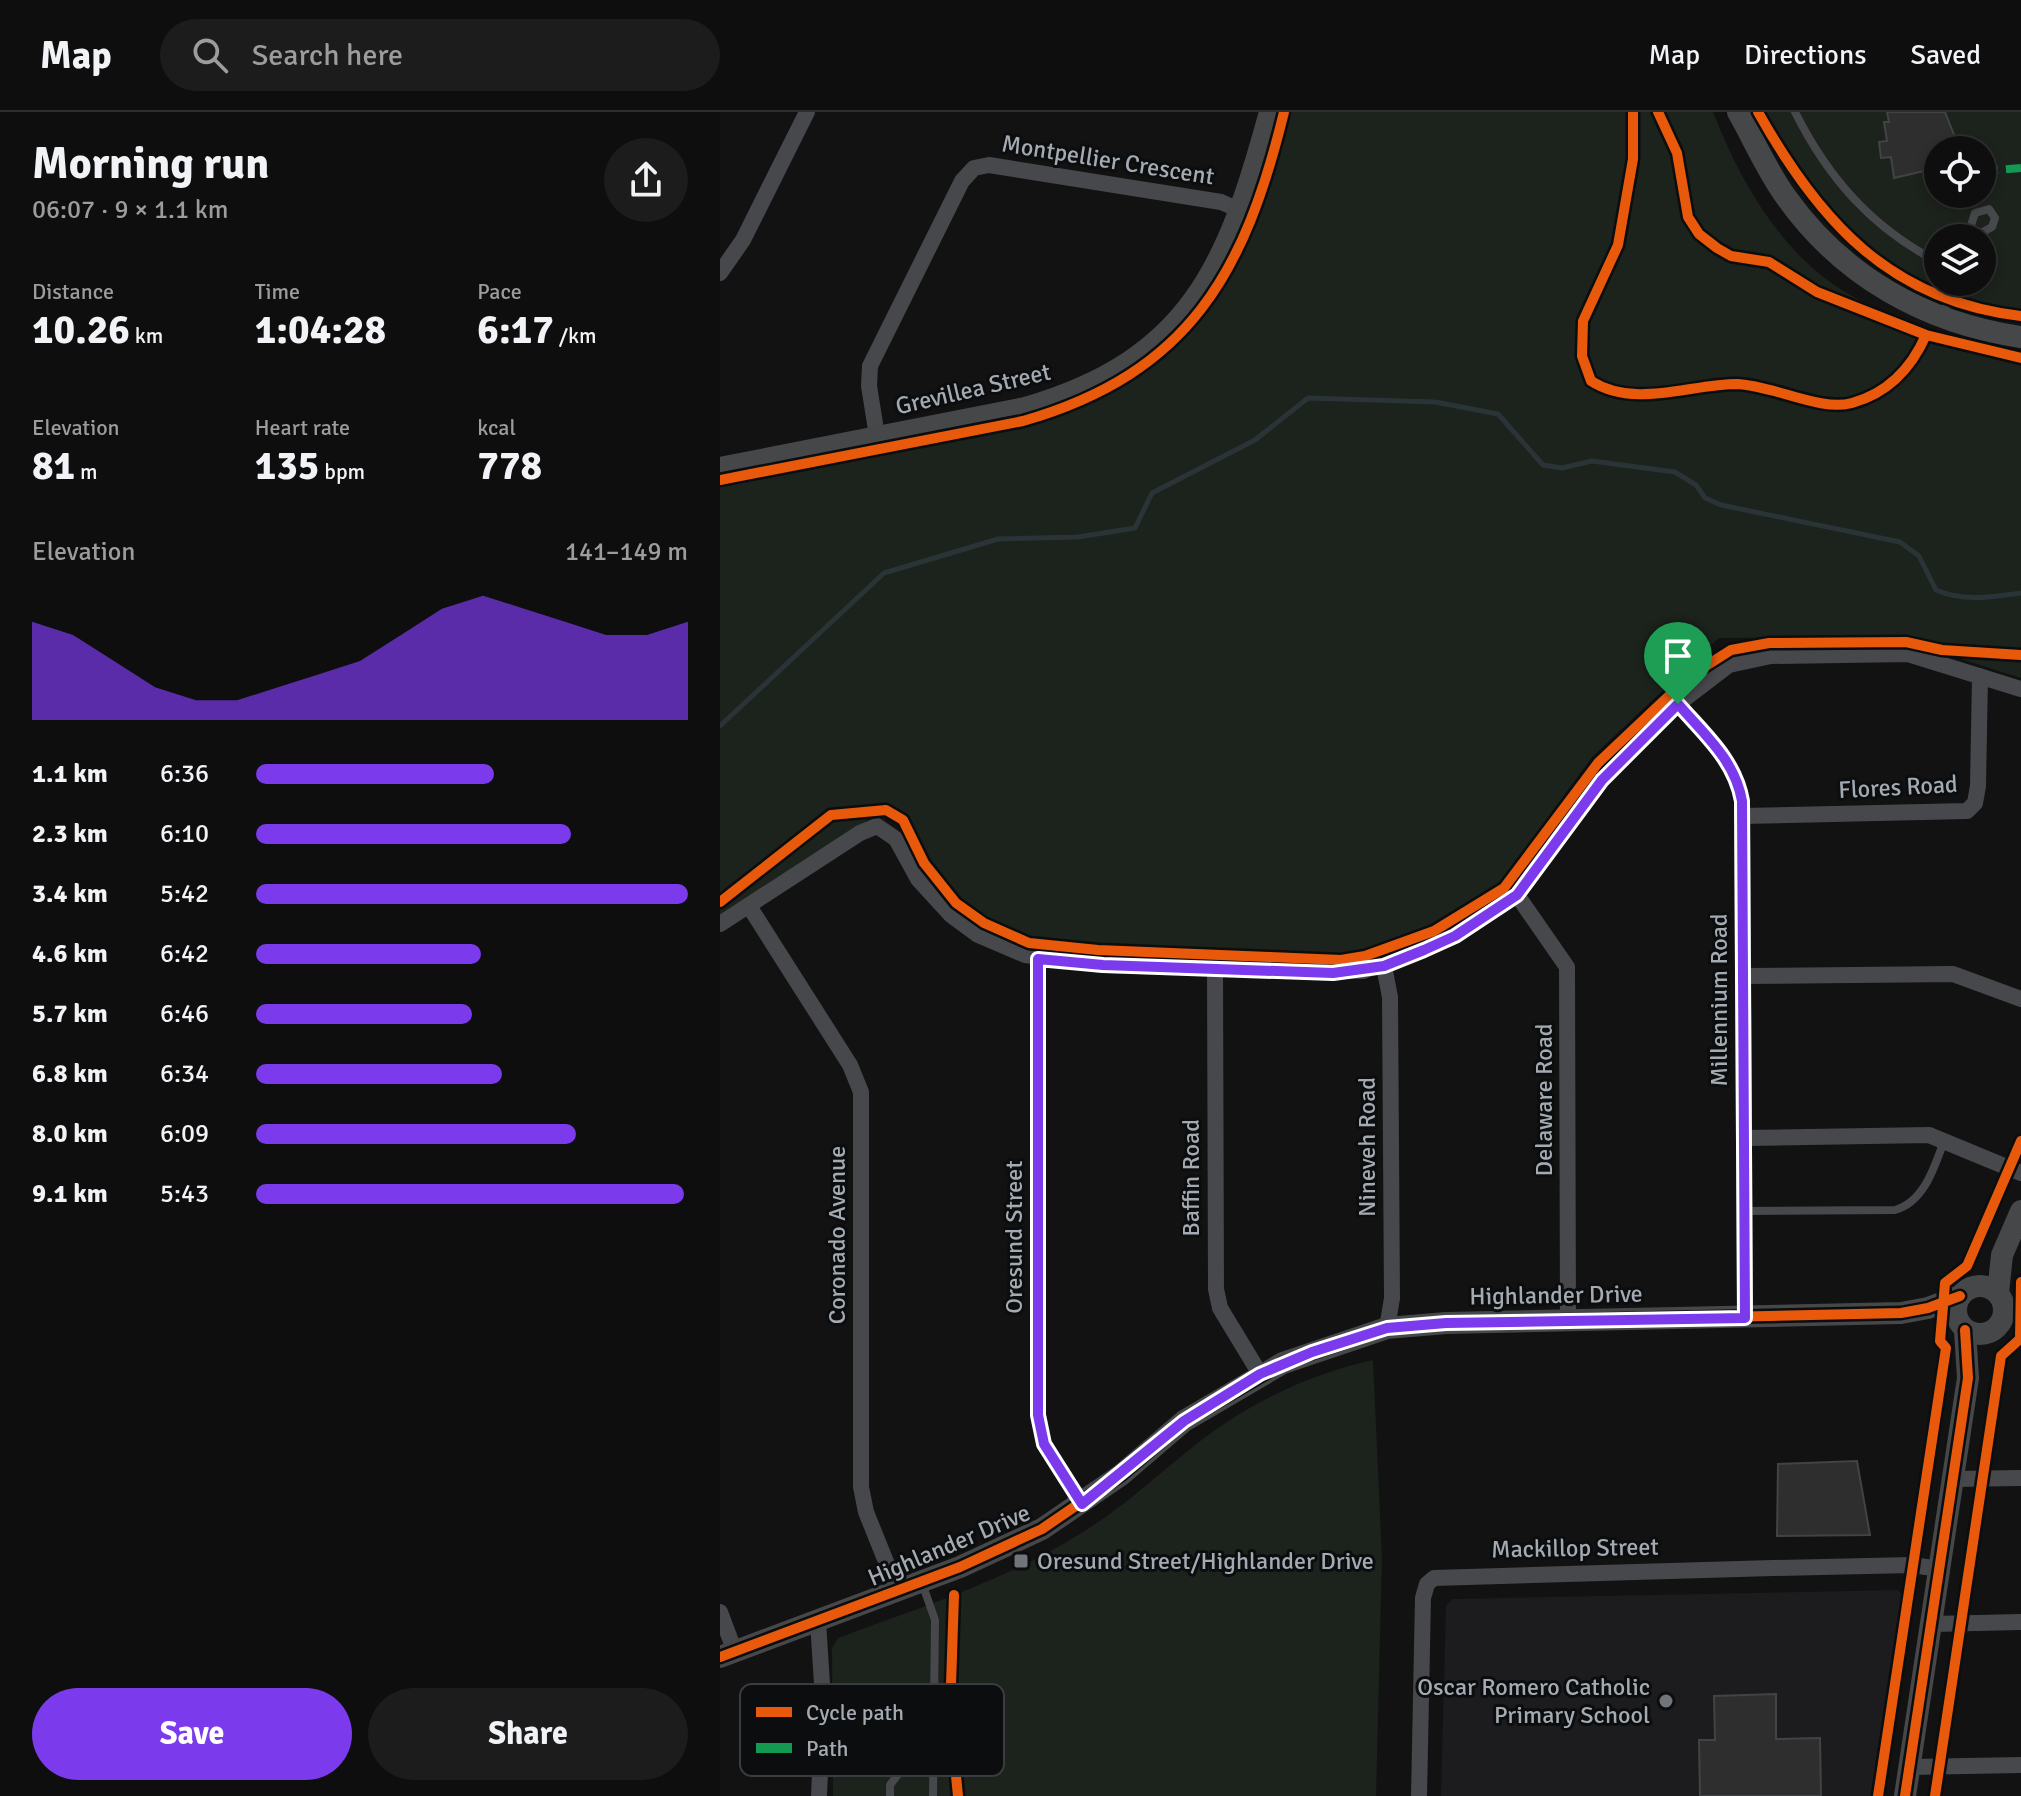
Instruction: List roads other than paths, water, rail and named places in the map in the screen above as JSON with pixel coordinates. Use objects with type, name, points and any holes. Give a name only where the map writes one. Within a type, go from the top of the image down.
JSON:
[{"type":"street","points":[[720,273],[743,240],[807,112]]},
{"type":"street","name":"Grevillea Street","points":[[720,468],[1025,408],[1057,399],[1115,372],[1148,348],[1195,300],[1218,266],[1242,211],[1270,112]]},
{"type":"street","points":[[1738,112],[1784,195],[1835,254],[1900,299],[1942,318],[2021,337]]},
{"type":"street","name":"Montpellier Crescent","points":[[877,436],[869,386],[870,366],[962,181],[974,168],[989,165],[1190,197],[1221,202],[1242,211]]},
{"type":"street","points":[[720,924],[860,833],[877,826],[896,839],[918,879],[951,915],[995,943],[1038,959],[1333,973],[1384,966],[1455,936],[1517,895],[1602,780],[1678,704],[1729,665],[1771,656],[1908,654],[2021,689]]},
{"type":"street","name":"Flores Road","points":[[1742,816],[1967,811],[1975,803],[1978,786],[1980,676]]},
{"type":"street","name":"Millennium Road","points":[[1678,704],[1735,773],[1742,816],[1745,1318]]},
{"type":"street","name":"Delaware Road","points":[[1517,895],[1567,967],[1568,1320]]},
{"type":"street","name":"Coronado Avenue","points":[[749,906],[850,1065],[861,1092],[861,1487],[866,1512],[897,1589]]},
{"type":"street","name":"Oresund Street","points":[[1038,959],[1038,1415],[1044,1444],[1082,1504]]},
{"type":"street","name":"Nineveh Road","points":[[1384,966],[1390,997],[1392,1282],[1387,1328]]},
{"type":"street","name":"Baffin Road","points":[[1215,969],[1216,1289],[1220,1308],[1260,1374]]},
{"type":"street","points":[[1743,976],[1953,974],[2021,999]]},
{"type":"street","points":[[1744,1138],[1915,1134],[1944,1140],[2021,1173]]},
{"type":"street","points":[[1905,1796],[1968,1378],[1962,1327],[1956,1310],[2007,1243],[2021,1211]]},
{"type":"street","points":[[1968,1378],[2005,1324],[2007,1243]]},
{"type":"street","points":[[1968,1291],[1987,1287],[2007,1298]]},
{"type":"street","name":"Highlander Drive","points":[[727,1655],[818,1622],[1008,1545],[1082,1504],[1184,1421],[1260,1374],[1312,1352],[1387,1328],[1568,1320],[1901,1313],[1928,1308],[1968,1291]]},
{"type":"street","name":"Highlander Drive","points":[[1901,1313],[1962,1327]]},
{"type":"street","points":[[1962,1327],[1978,1335],[2005,1324]]},
{"type":"street","points":[[1953,1479],[2021,1478]]},
{"type":"street","name":"Mackillop Street","points":[[1419,1796],[1423,1598],[1427,1584],[1434,1578],[1788,1567],[1912,1565],[1940,1569]]},
{"type":"street","points":[[720,1612],[727,1655]]},
{"type":"street","points":[[818,1622],[822,1684]]},
{"type":"street","points":[[1932,1624],[2021,1622]]},
{"type":"street","points":[[1910,1767],[2021,1765]]},
{"type":"street","points":[[819,1796],[820,1776]]},
{"type":"lane","points":[[1795,112],[1831,175],[1853,200],[1900,241],[1924,254]]},
{"type":"lane","points":[[1942,318],[1949,296]]},
{"type":"lane","points":[[1745,1211],[1895,1210],[1908,1207],[1918,1199],[1944,1140]]},
{"type":"lane","points":[[921,1581],[935,1620],[934,1684]]},
{"type":"lane","points":[[890,1796],[890,1785],[897,1776]]},
{"type":"waterway","points":[[720,726],[884,573],[998,539],[1078,537],[1135,528],[1152,493],[1255,440],[1308,398],[1435,402],[1498,414],[1543,465],[1562,468],[1592,461],[1675,472],[1696,485],[1705,498],[1721,505],[1900,542],[1919,556],[1936,590],[1946,594],[1978,598],[2021,593]]},
{"type":"place","name":"Oresund Street/Highlander Drive","points":[[1021,1561]]},
{"type":"place","name":"Oscar Romero Catholic Primary School","points":[[1666,1701]]}]
